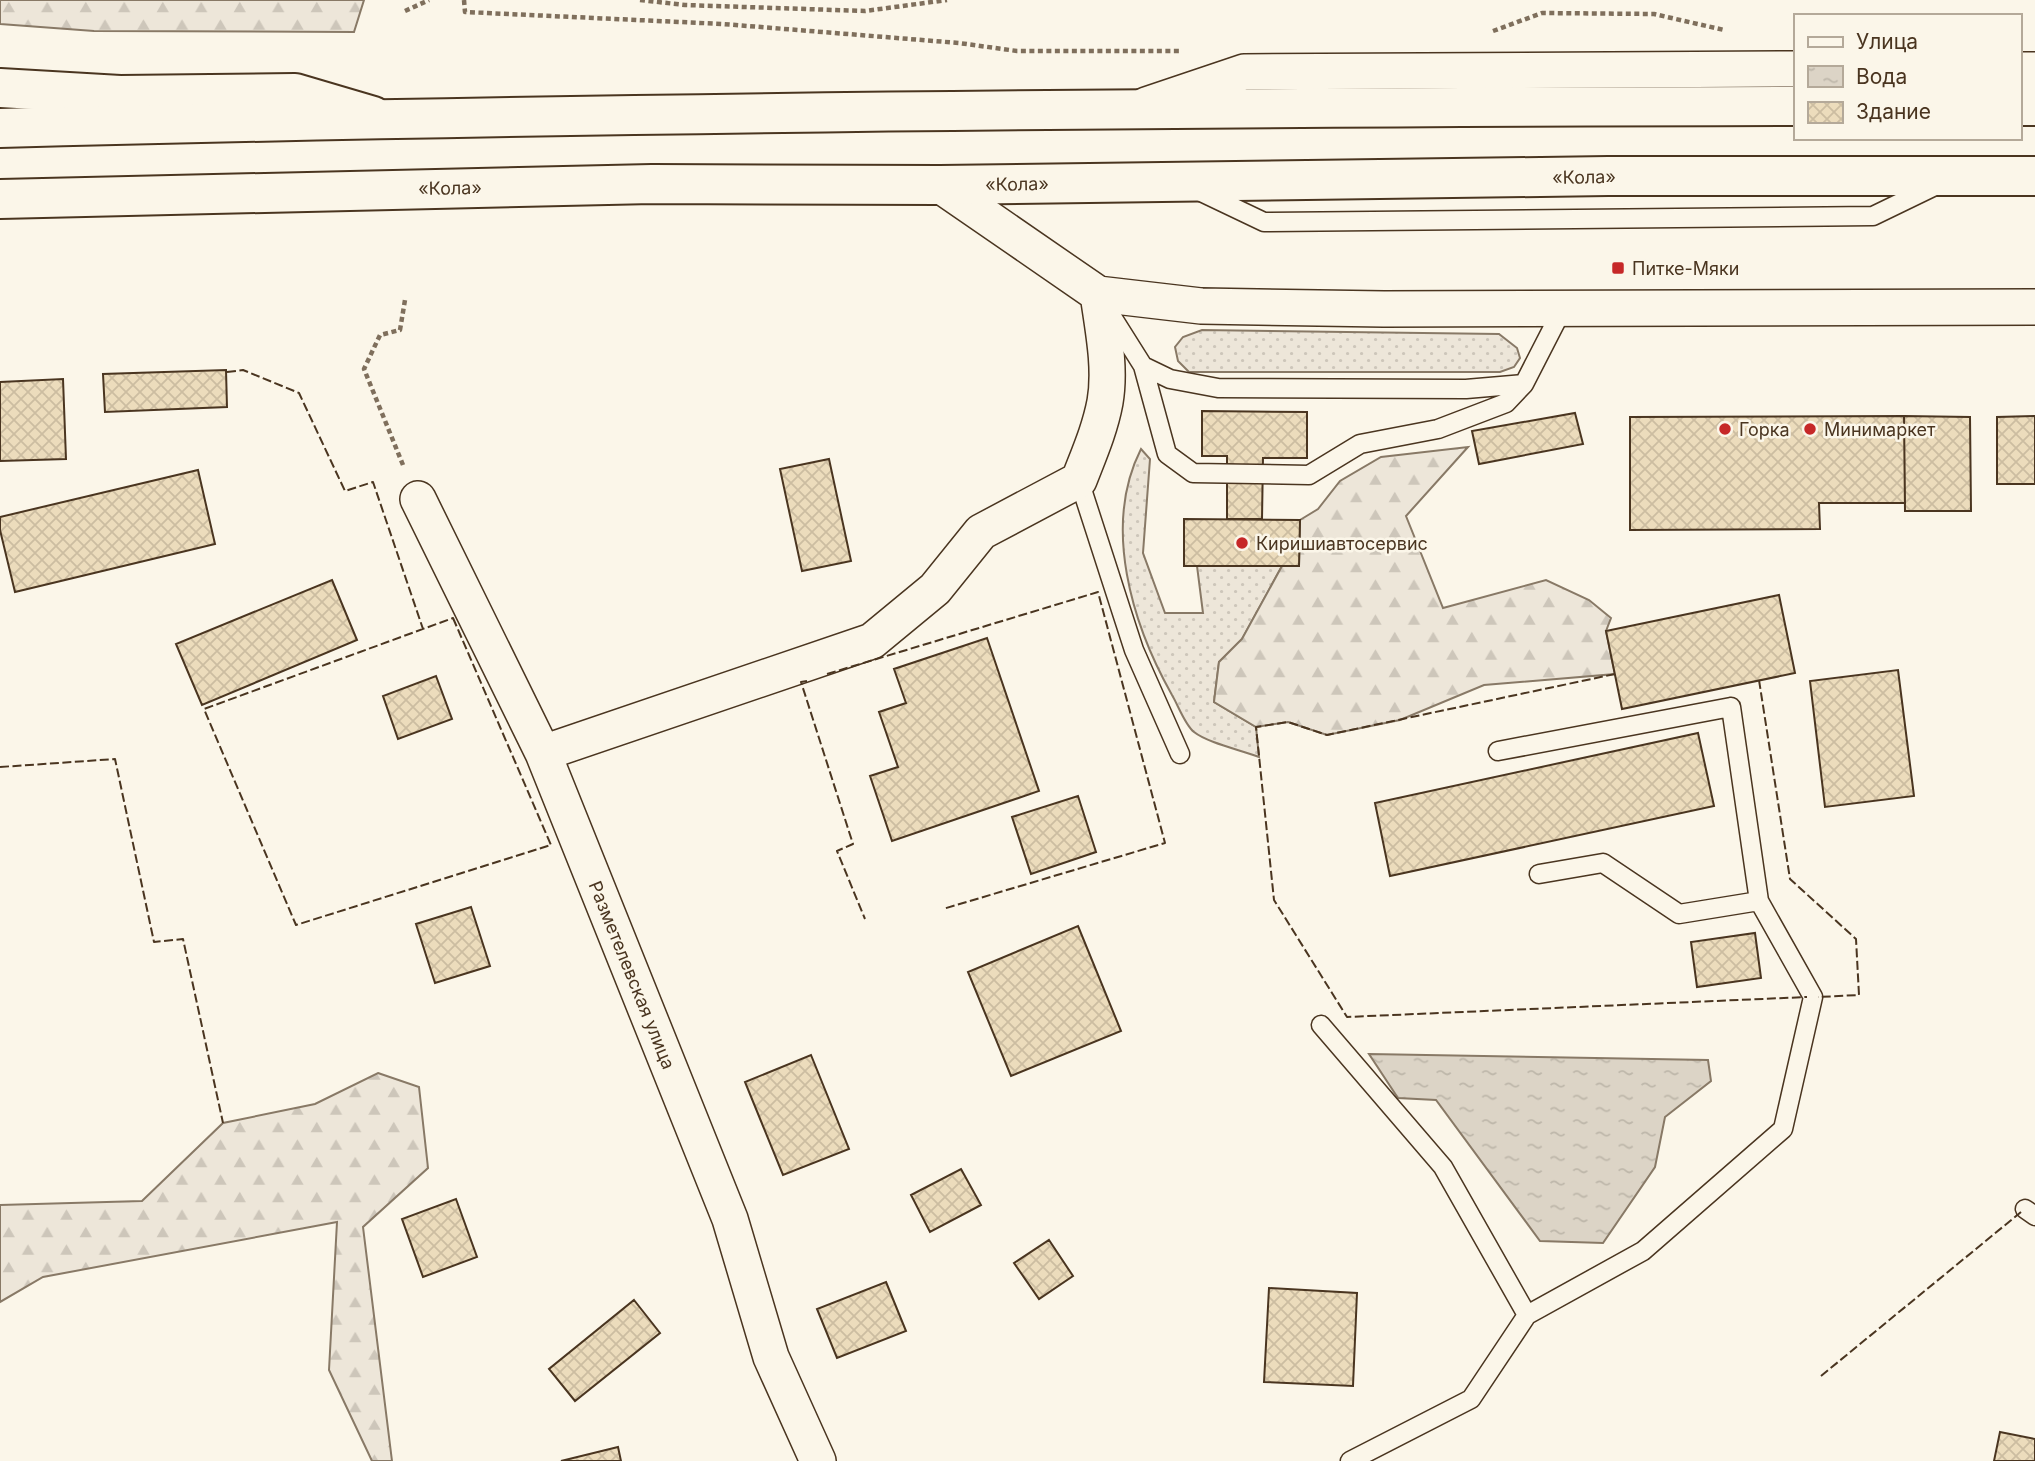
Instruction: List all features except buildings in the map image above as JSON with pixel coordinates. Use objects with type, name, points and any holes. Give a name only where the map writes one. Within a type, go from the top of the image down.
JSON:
[{"type":"main road","points":[[2026,76],[2035,106]]},
{"type":"main road","points":[[0,88],[120,95],[295,93],[379,118]]},
{"type":"main road","points":[[0,128],[379,118],[1133,109],[1794,106]]},
{"type":"main road","name":"«Кола»","points":[[0,199],[652,184],[940,185],[2035,176]]},
{"type":"street","points":[[1133,109],[1244,72],[1794,69]]},
{"type":"street","points":[[940,185],[1098,294],[1201,306],[2034,308]]},
{"type":"street","points":[[543,753],[872,641],[935,589],[981,532],[1079,480],[1098,432],[1105,400],[1105,348],[1098,294]]},
{"type":"street","name":"Разметелевская улица","points":[[418,499],[543,753],[730,1219],[771,1357],[818,1461]]},
{"type":"lane","points":[[1098,294],[1143,366],[1167,454],[1194,473],[1309,475],[1360,444],[1438,429],[1506,403],[1524,384],[1563,308]]},
{"type":"lane","points":[[1143,366],[1170,379],[1218,388],[1466,389],[1524,384]]},
{"type":"lane","points":[[1079,480],[1134,650],[1180,754]]},
{"type":"lane","points":[[1350,1461],[1471,1399],[1527,1314],[1643,1251],[1783,1129],[1813,997],[1759,901],[1731,707],[1498,751]]},
{"type":"lane","points":[[1539,874],[1603,863],[1679,914],[1759,901]]},
{"type":"lane","points":[[1321,1025],[1443,1167],[1527,1314]]},
{"type":"path","points":[[405,11],[429,0]]},
{"type":"path","points":[[464,0],[465,12],[723,23],[959,43],[1017,51],[1185,51]]},
{"type":"path","points":[[640,0],[685,5],[865,10],[947,0]]},
{"type":"path","points":[[1484,34],[1542,13],[1654,14],[1727,30]]},
{"type":"path","points":[[405,300],[400,330],[380,335],[364,369],[418,499]]},
{"type":"green space","points":[[0,0],[364,0],[354,32],[94,31],[0,24]]},
{"type":"green space","points":[[1202,330],[1499,334],[1517,348],[1520,358],[1514,367],[1500,372],[1189,372],[1178,361],[1175,347],[1183,337]]},
{"type":"green space","points":[[1468,447],[1406,516],[1443,608],[1546,580],[1589,600],[1611,618],[1606,631],[1615,674],[1484,685],[1400,720],[1327,735],[1288,722],[1256,727],[1214,702],[1219,662],[1242,639],[1282,566],[1299,566],[1300,520],[1318,509],[1340,481],[1381,457]]},
{"type":"green space","points":[[1141,449],[1150,459],[1143,553],[1165,613],[1203,613],[1197,566],[1282,566],[1242,639],[1219,662],[1214,702],[1256,727],[1259,757],[1208,740],[1191,729],[1145,637],[1134,606],[1123,542],[1129,479]]},
{"type":"green space","points":[[378,1073],[419,1087],[428,1168],[363,1227],[392,1461],[372,1461],[329,1370],[337,1222],[43,1277],[0,1302],[0,1205],[142,1201],[223,1123],[315,1104]]},
{"type":"water","points":[[1369,1054],[1708,1060],[1711,1081],[1665,1117],[1655,1167],[1603,1243],[1540,1241],[1436,1100],[1398,1098]]},
{"type":"fence","points":[[227,372],[243,370],[299,393],[345,491],[373,482],[423,629]]},
{"type":"fence","points":[[827,674],[1098,592],[1165,843],[943,909]]},
{"type":"fence","points":[[453,618],[551,845],[296,925],[204,709],[453,618]]},
{"type":"fence","points":[[1615,674],[1327,735],[1288,722],[1256,727],[1274,900],[1347,1017],[1807,997]]},
{"type":"fence","points":[[1759,680],[1790,879],[1856,939],[1859,995],[1818,997]]},
{"type":"fence","points":[[807,681],[801,682],[853,844],[837,851],[865,919]]},
{"type":"fence","points":[[0,767],[115,759],[154,942],[183,939],[223,1123]]},
{"type":"fence","points":[[1821,1376],[2021,1212]]},
{"type":"place","name":"Питке-Мяки","points":[[1618,268]]},
{"type":"place","name":"Горка","points":[[1725,429]]},
{"type":"place","name":"Минимаркет","points":[[1810,429]]},
{"type":"place","name":"Киришиавтосервис","points":[[1242,543]]}]
